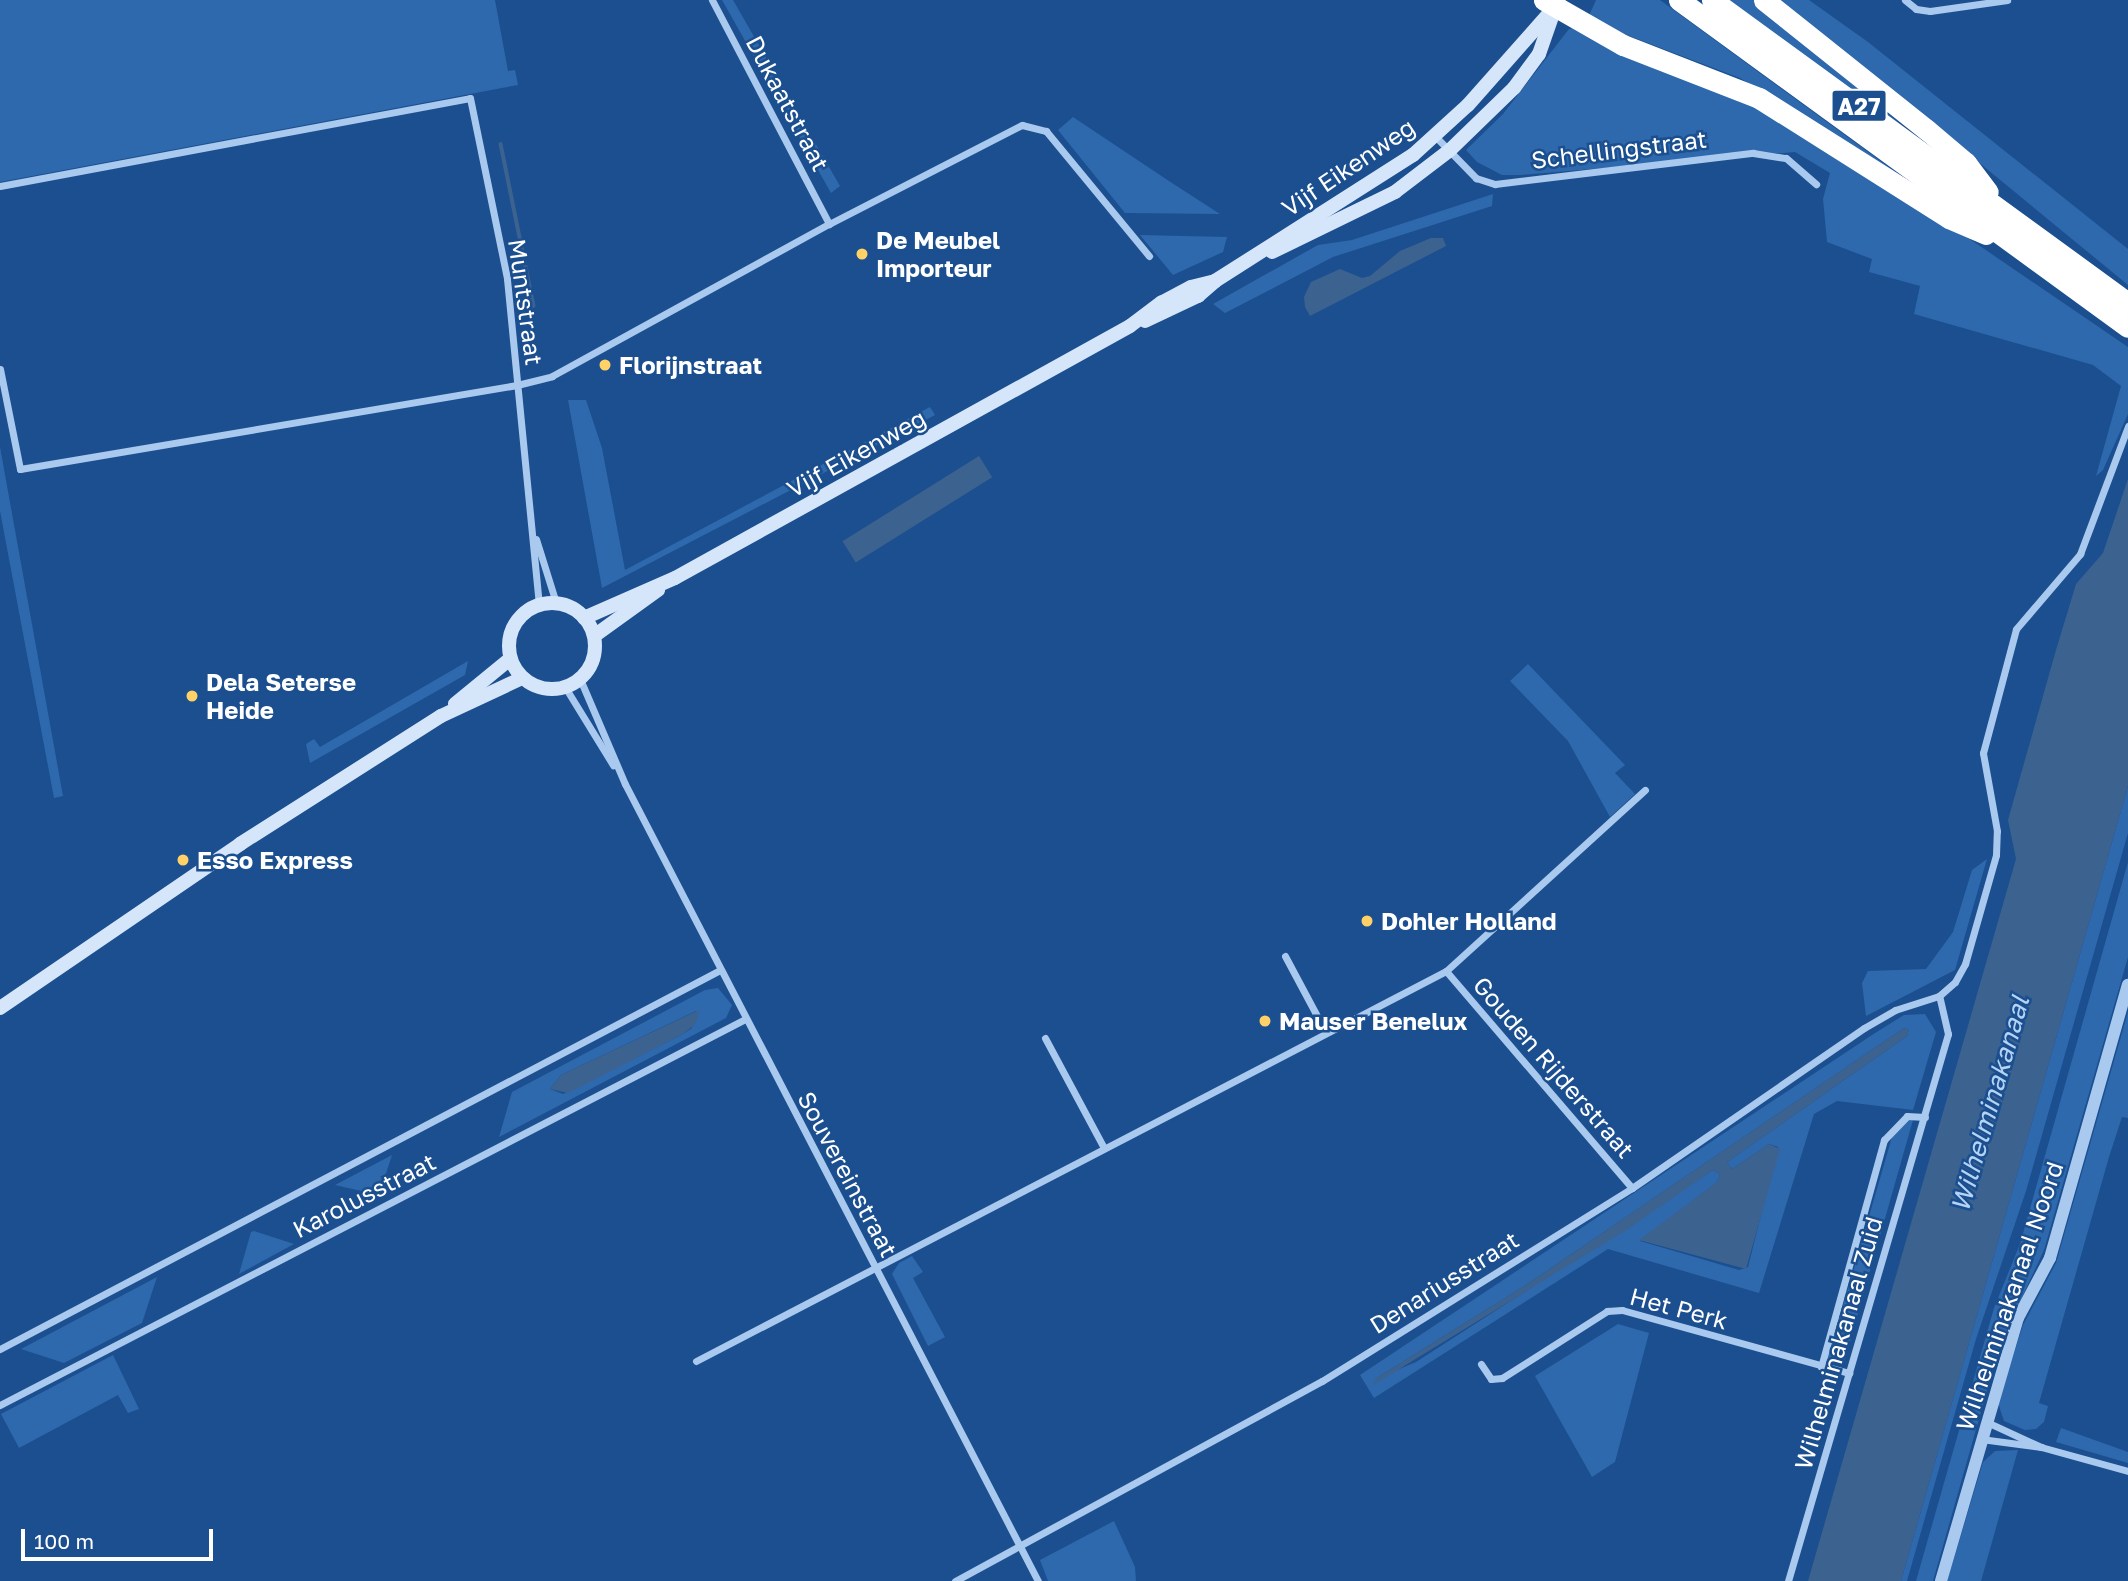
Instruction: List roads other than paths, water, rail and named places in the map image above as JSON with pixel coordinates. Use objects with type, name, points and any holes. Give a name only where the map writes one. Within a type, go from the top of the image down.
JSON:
[{"type":"highway","name":"A27","points":[[1679,0],[2128,327]]},
{"type":"highway","name":"A27","points":[[1713,0],[2128,303]]},
{"type":"highway","name":"A27","points":[[1764,0],[1966,163],[2005,212]]},
{"type":"highway","name":"A27","points":[[1558,1],[1623,45],[1759,98],[1949,218],[2023,250]]},
{"type":"main road","name":"Vijf Eikenweg","points":[[1260,256],[1388,173],[1434,135],[1488,84],[1532,27],[1558,1]]},
{"type":"main road","name":"Vijf Eikenweg","points":[[584,618],[675,578],[1130,326],[1198,296],[1215,281],[1260,256],[1395,192],[1450,150],[1514,88],[1539,54],[1558,1]]},
{"type":"main road","name":"Vijf Eikenweg","points":[[594,636],[675,578]]},
{"type":"main road","points":[[556,603],[584,618],[594,636],[593,659],[580,679],[565,687],[542,688],[522,678],[510,659],[513,626],[539,605],[556,603]]},
{"type":"main road","points":[[442,716],[510,659]]},
{"type":"main road","points":[[0,1008],[218,859],[442,716],[522,678]]},
{"type":"street","name":"Dukaatstraat","points":[[712,0],[830,224]]},
{"type":"street","points":[[1905,0],[1916,9],[1930,11],[2007,0]]},
{"type":"street","name":"Muntstraat","points":[[0,186],[470,98],[506,279],[517,385],[20,469],[0,369]]},
{"type":"street","points":[[539,605],[535,539],[517,385],[552,376],[830,224],[1022,125],[1033,125],[1046,131],[1149,256]]},
{"type":"street","name":"Schellingstraat","points":[[1434,135],[1476,178],[1495,184],[1753,153],[1786,158],[1816,184]]},
{"type":"street","points":[[1939,996],[1962,972],[1996,855],[1997,831],[1983,753],[2016,629],[2080,554],[2128,426]]},
{"type":"street","points":[[535,539],[556,603]]},
{"type":"street","name":"Souvereinstraat","points":[[580,679],[625,784],[1038,1581]]},
{"type":"street","name":"Souvereinstraat","points":[[565,687],[625,784]]},
{"type":"street","points":[[696,1361],[1103,1146],[1446,971],[1645,790]]},
{"type":"street","points":[[1286,956],[1325,1031]]},
{"type":"street","name":"Karolusstraat","points":[[0,1349],[720,970]]},
{"type":"street","name":"Gouden Rijderstraat","points":[[1446,971],[1632,1188]]},
{"type":"street","name":"Wilhelminakanaal Noord","points":[[1941,1581],[1980,1438],[2018,1318],[2050,1258],[2128,985]]},
{"type":"street","name":"Wilhelminakanaal Zuid","points":[[1788,1581],[1948,1034],[1939,996]]},
{"type":"street","name":"Denariusstraat","points":[[956,1581],[1322,1381],[1632,1188],[1864,1028],[1895,1010],[1939,996]]},
{"type":"street","name":"Karolusstraat","points":[[0,1405],[745,1019]]},
{"type":"street","points":[[1045,1038],[1103,1146]]},
{"type":"street","name":"Wilhelminakanaal Zuid","points":[[1821,1367],[1884,1140],[1907,1116],[1925,1117]]},
{"type":"street","name":"Het Perk","points":[[1481,1364],[1491,1379],[1502,1378],[1607,1311],[1622,1310],[1849,1373]]},
{"type":"street","points":[[1985,1422],[2041,1447]]},
{"type":"street","points":[[1980,1438],[2041,1447],[2128,1471]]},
{"type":"water","points":[[1431,238],[1443,238],[1446,246],[1310,316],[1304,297],[1311,282],[1340,269],[1362,278],[1370,276],[1400,251]]},
{"type":"water","points":[[979,456],[992,477],[856,563],[842,541]]},
{"type":"water","name":"Wilhelminakanaal","points":[[2128,479],[2128,786],[1901,1581],[1808,1581],[2016,859],[2008,820],[2056,650],[2076,584],[2103,553]]},
{"type":"water","points":[[699,1010],[696,1024],[683,1034],[568,1093],[550,1089],[561,1075]]},
{"type":"water","points":[[1904,1028],[1909,1030],[1907,1036],[1727,1162],[1732,1169],[1769,1144],[1780,1149],[1746,1269],[1639,1240],[1717,1182],[1720,1174],[1713,1170],[1628,1229],[1373,1385],[1375,1379],[1526,1285]]},
{"type":"waterway","points":[[501,144],[534,306]]},
{"type":"place","name":"De Meubel Importeur","points":[[862,254]]},
{"type":"place","name":"Florijnstraat","points":[[605,365]]},
{"type":"place","name":"Dela Seterse Heide","points":[[192,696]]},
{"type":"place","name":"Esso Express","points":[[183,860]]},
{"type":"place","name":"Dohler Holland","points":[[1367,921]]},
{"type":"place","name":"Mauser Benelux","points":[[1265,1021]]}]
